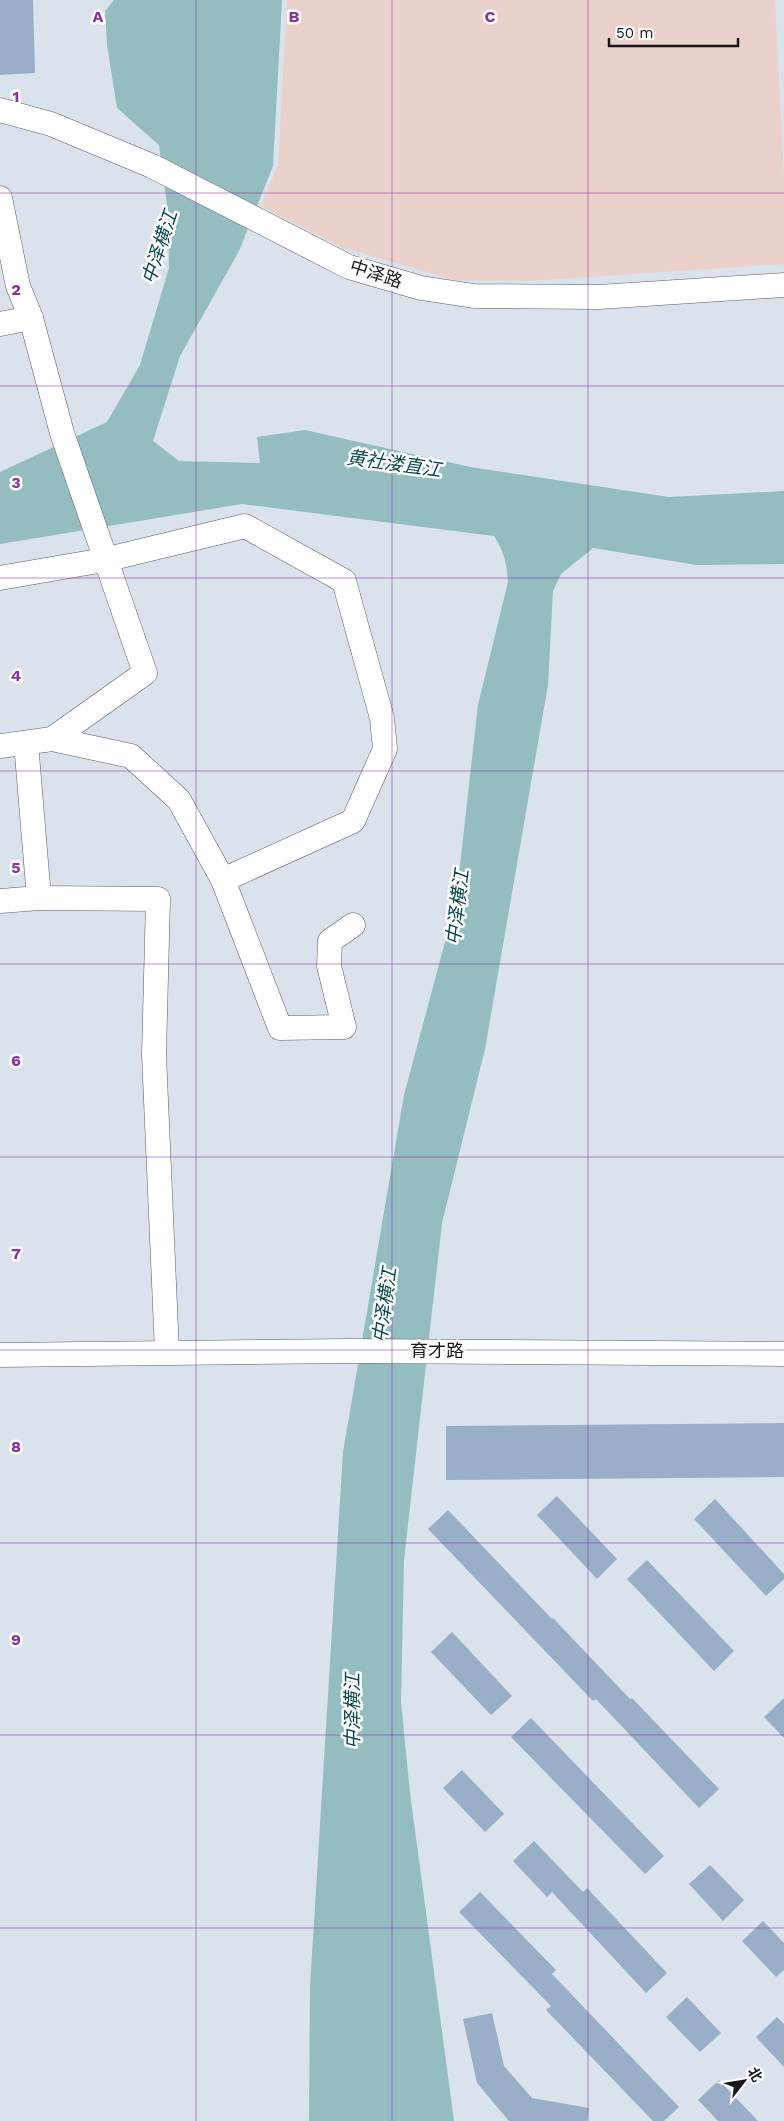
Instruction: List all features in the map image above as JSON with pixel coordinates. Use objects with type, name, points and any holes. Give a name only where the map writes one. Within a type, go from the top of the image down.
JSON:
[{"type":"street","name":"中泽路","points":[[0,110],[51,124],[152,166],[350,267],[421,288],[474,296],[599,297],[784,285]]},
{"type":"street","points":[[0,198],[18,286],[31,318],[62,433],[104,560],[145,673],[52,739]]},
{"type":"street","points":[[0,324],[31,318]]},
{"type":"street","points":[[0,578],[104,560],[245,526],[344,581],[382,718],[385,749],[353,821],[223,880]]},
{"type":"street","points":[[0,746],[52,739],[131,756],[179,800],[223,880],[280,1028],[344,1027],[329,966],[330,941],[354,925]]},
{"type":"street","points":[[26,743],[39,898]]},
{"type":"street","points":[[0,901],[39,898],[158,899],[154,1055],[167,1352]]},
{"type":"street","name":"育才路","points":[[0,1355],[348,1351],[784,1354]]},
{"type":"shaded area","points":[[287,0],[775,0],[784,179],[784,264],[531,281],[454,280],[341,247],[261,206],[278,165]]},
{"type":"water","points":[[114,0],[282,0],[273,166],[239,251],[180,356],[153,441],[179,461],[260,463],[257,437],[305,430],[470,467],[669,497],[784,491],[784,564],[696,565],[593,548],[561,574],[553,591],[548,685],[485,1049],[442,1223],[404,1560],[401,1702],[410,1793],[454,2121],[309,2121],[310,1987],[343,1452],[404,1095],[456,901],[478,705],[508,582],[507,569],[503,552],[494,536],[242,504],[0,544],[0,472],[107,422],[140,365],[169,268],[168,212],[159,145],[117,108],[107,45],[105,11]]},
{"type":"building","points":[[0,0],[33,0],[35,73],[0,75]]},
{"type":"building","points":[[784,1423],[784,1477],[446,1480],[446,1426]]},
{"type":"building","points":[[557,1496],[617,1559],[597,1579],[537,1515]]},
{"type":"building","points":[[715,1499],[784,1574],[784,1579],[766,1596],[694,1519]]},
{"type":"building","points":[[448,1510],[719,1789],[699,1808],[596,1699],[593,1701],[428,1529]]},
{"type":"building","points":[[647,1560],[734,1651],[714,1671],[627,1579]]},
{"type":"building","points":[[452,1632],[512,1696],[491,1715],[431,1652]]},
{"type":"building","points":[[784,1698],[784,1738],[764,1717]]},
{"type":"building","points":[[531,1718],[664,1856],[645,1874],[511,1737]]},
{"type":"building","points":[[462,1770],[504,1814],[485,1832],[443,1788]]},
{"type":"building","points":[[534,1841],[583,1892],[587,1888],[667,1973],[646,1993],[552,1892],[547,1897],[513,1861]]},
{"type":"building","points":[[710,1865],[744,1900],[723,1921],[689,1884]]},
{"type":"building","points":[[480,1892],[556,1970],[552,1974],[679,2107],[664,2121],[653,2121],[546,2010],[551,2006],[459,1912]]},
{"type":"building","points":[[763,1921],[784,1943],[784,1970],[776,1977],[742,1941]]},
{"type":"building","points":[[687,1997],[721,2033],[700,2052],[666,2017]]},
{"type":"building","points":[[492,2013],[504,2066],[532,2098],[589,2108],[587,2121],[509,2121],[477,2083],[463,2019]]},
{"type":"building","points":[[777,2017],[784,2024],[784,2067],[756,2037]]},
{"type":"building","points":[[719,2080],[758,2121],[718,2121],[698,2100]]},
{"type":"water label","name":"中泽横江","points":[[159,247]]},
{"type":"water label","name":"黄社溇直江","points":[[394,463]]},
{"type":"water label","name":"中泽横江","points":[[457,907]]},
{"type":"water label","name":"中泽横江","points":[[384,1305]]},
{"type":"water label","name":"中泽横江","points":[[352,1711]]}]
